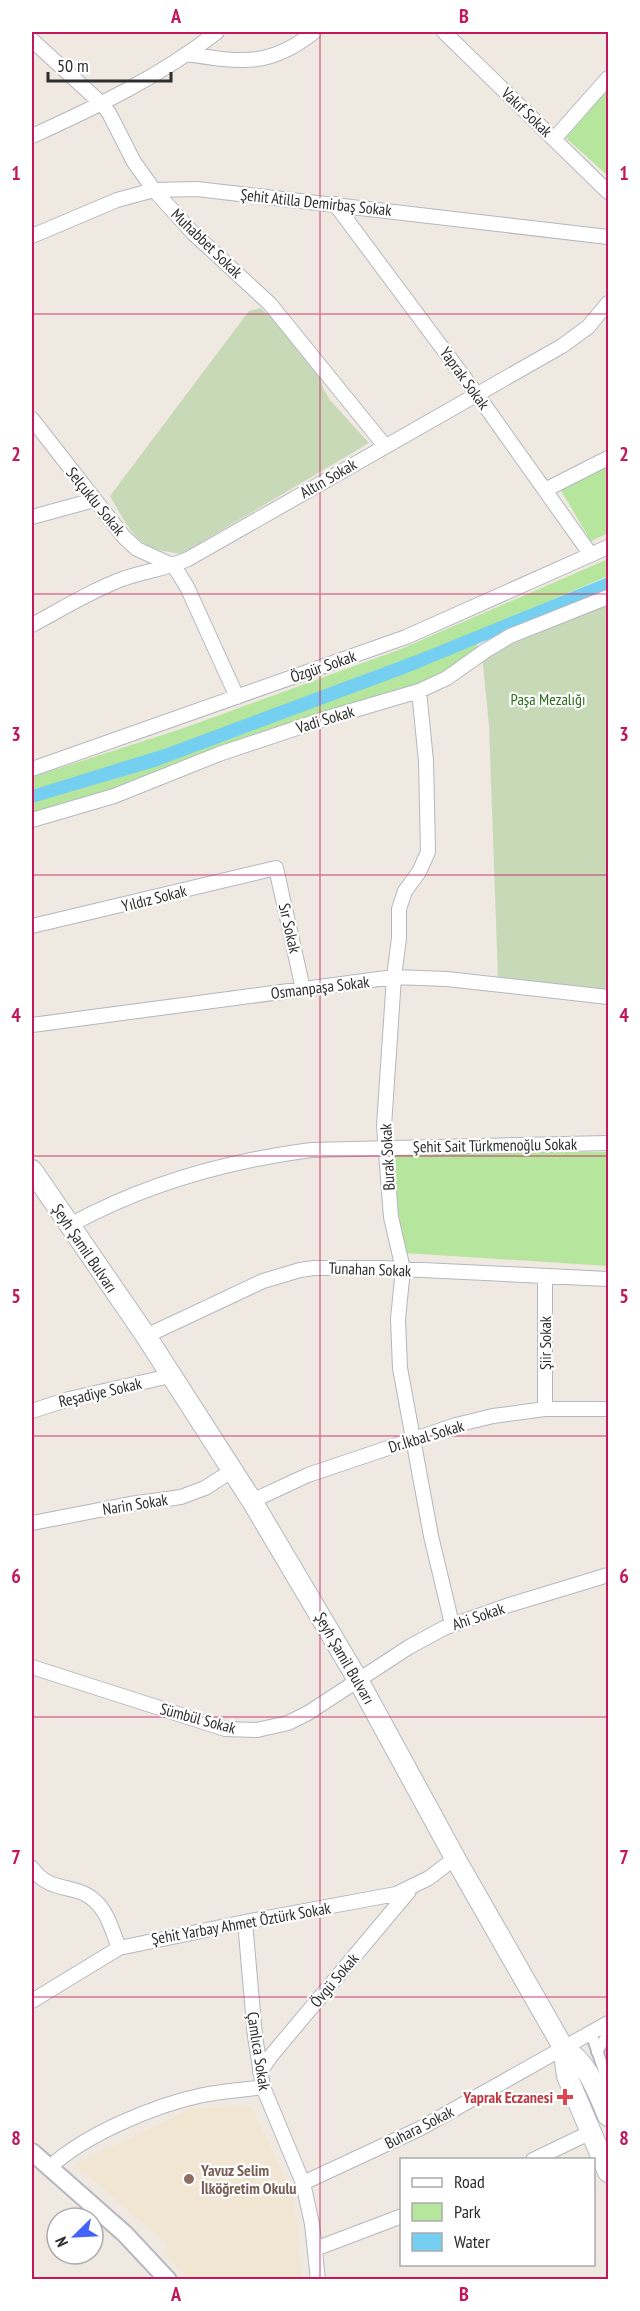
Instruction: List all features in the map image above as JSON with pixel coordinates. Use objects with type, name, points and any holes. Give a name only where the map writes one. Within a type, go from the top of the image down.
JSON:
[{"type":"main road","name":"Şeyh Şamil Bulvarı","points":[[32,1170],[146,1336],[233,1470],[358,1680],[455,1858],[563,2048],[567,2076],[609,2172]]},
{"type":"main road","points":[[563,2048],[578,2057],[585,2067],[609,2116]]},
{"type":"street","points":[[186,54],[222,60],[263,59],[289,50],[314,32]]},
{"type":"street","name":"Vakıf Sokak","points":[[444,32],[609,192]]},
{"type":"street","points":[[32,136],[102,104],[186,54],[213,33]]},
{"type":"street","name":"Muhabbet Sokak","points":[[32,40],[102,104],[134,162],[154,190],[193,232],[270,304],[385,446]]},
{"type":"street","points":[[554,139],[609,78]]},
{"type":"street","name":"Şehit Atilla Demirbaş Sokak","points":[[32,236],[117,200],[154,190],[196,189],[609,237]]},
{"type":"street","name":"Yaprak Sokak","points":[[335,204],[478,396],[591,555]]},
{"type":"street","name":"Altın Sokak","points":[[32,625],[114,583],[142,573],[174,566],[478,396],[578,336],[609,303]]},
{"type":"street","name":"Selçuklu Sokak","points":[[32,419],[94,500],[137,549],[174,566]]},
{"type":"street","points":[[545,489],[609,458]]},
{"type":"street","points":[[32,517],[94,500]]},
{"type":"street","name":"Özgür Sokak","points":[[32,769],[406,638],[609,547]]},
{"type":"street","points":[[174,566],[187,587],[237,697]]},
{"type":"street","name":"Vadi Sokak","points":[[32,820],[114,796],[219,754],[315,722],[419,691],[447,678],[510,636],[609,597]]},
{"type":"street","name":"Burak Sokak","points":[[419,691],[426,761],[428,852],[425,862],[401,900],[384,1126],[391,1217],[403,1269],[398,1347],[431,1536],[452,1624]]},
{"type":"street","name":"Yıldız Sokak","points":[[32,926],[276,868]]},
{"type":"street","name":"Sır Sokak","points":[[276,868],[303,989]]},
{"type":"street","name":"Osmanpaşa Sokak","points":[[32,1025],[394,977],[447,979],[609,998]]},
{"type":"street","name":"Şehit Sait Türkmenoğlu Sokak","points":[[70,1225],[114,1202],[149,1188],[232,1164],[277,1154],[310,1150],[385,1147],[609,1143]]},
{"type":"street","name":"Tunahan Sokak","points":[[146,1336],[263,1281],[287,1273],[332,1266],[609,1279]]},
{"type":"street","name":"Şiir Sokak","points":[[545,1277],[545,1409]]},
{"type":"street","name":"Reşadiye Sokak","points":[[32,1411],[69,1399],[170,1376]]},
{"type":"street","name":"Dr.İkbal Sokak","points":[[252,1501],[288,1484],[413,1438],[493,1416],[545,1409],[609,1408]]},
{"type":"street","name":"Narin Sokak","points":[[32,1523],[130,1504],[181,1497],[205,1488],[233,1470]]},
{"type":"street","name":"Ahi Sokak","points":[[358,1680],[409,1647],[452,1624],[609,1575]]},
{"type":"street","name":"Sümbül Sokak","points":[[32,1667],[225,1729],[242,1730],[288,1723],[308,1713],[358,1680]]},
{"type":"street","name":"Şehit Yarbay Ahmet Öztürk Sokak","points":[[32,2001],[119,1948],[245,1922],[386,1897],[411,1889],[455,1858]]},
{"type":"street","points":[[32,1868],[45,1882],[88,1895],[96,1901],[103,1910],[119,1948]]},
{"type":"street","name":"Övgü Sokak","points":[[260,2072],[270,2056],[411,1889]]},
{"type":"street","name":"Çamlıca Sokak","points":[[245,1922],[263,2087],[303,2183],[318,2280]]},
{"type":"street","name":"Buhara Sokak","points":[[303,2183],[419,2129],[609,2023]]},
{"type":"street","points":[[591,2033],[609,2082]]},
{"type":"street","points":[[597,2052],[609,2033]]},
{"type":"street","points":[[50,2167],[64,2154],[104,2132],[160,2108],[203,2095],[263,2087]]},
{"type":"street","points":[[537,2158],[591,2132]]},
{"type":"street","points":[[32,2152],[125,2234],[168,2280]]},
{"type":"street","points":[[315,2249],[400,2217]]},
{"type":"shaded area","name":"Yavuz Selim İlköğretim Okulu","points":[[251,2106],[293,2193],[302,2279],[188,2279],[165,2254],[167,2244],[75,2164],[190,2109]]},
{"type":"green space","points":[[608,88],[608,176],[566,138]]},
{"type":"green space","points":[[260,308],[271,317],[318,370],[323,388],[330,400],[369,443],[181,554],[152,548],[133,533],[110,496],[249,311]]},
{"type":"green space","points":[[608,466],[608,533],[591,541],[560,489]]},
{"type":"green space","points":[[608,559],[608,576],[473,633],[480,653],[431,679],[105,793],[32,815],[32,777],[184,728],[401,649]]},
{"type":"green space","name":"Paşa Mezalığı","points":[[608,605],[608,990],[498,979],[489,725],[482,656]]},
{"type":"green space","points":[[389,1152],[608,1152],[608,1266],[405,1253],[396,1213]]},
{"type":"water","points":[[608,577],[608,590],[407,673],[155,767],[32,803],[32,790],[167,748],[419,654]]},
{"type":"place","name":"Yaprak Eczanesi","points":[[565,2097]]},
{"type":"place","name":"Yavuz Selim İlköğretim Okulu","points":[[189,2179]]}]
